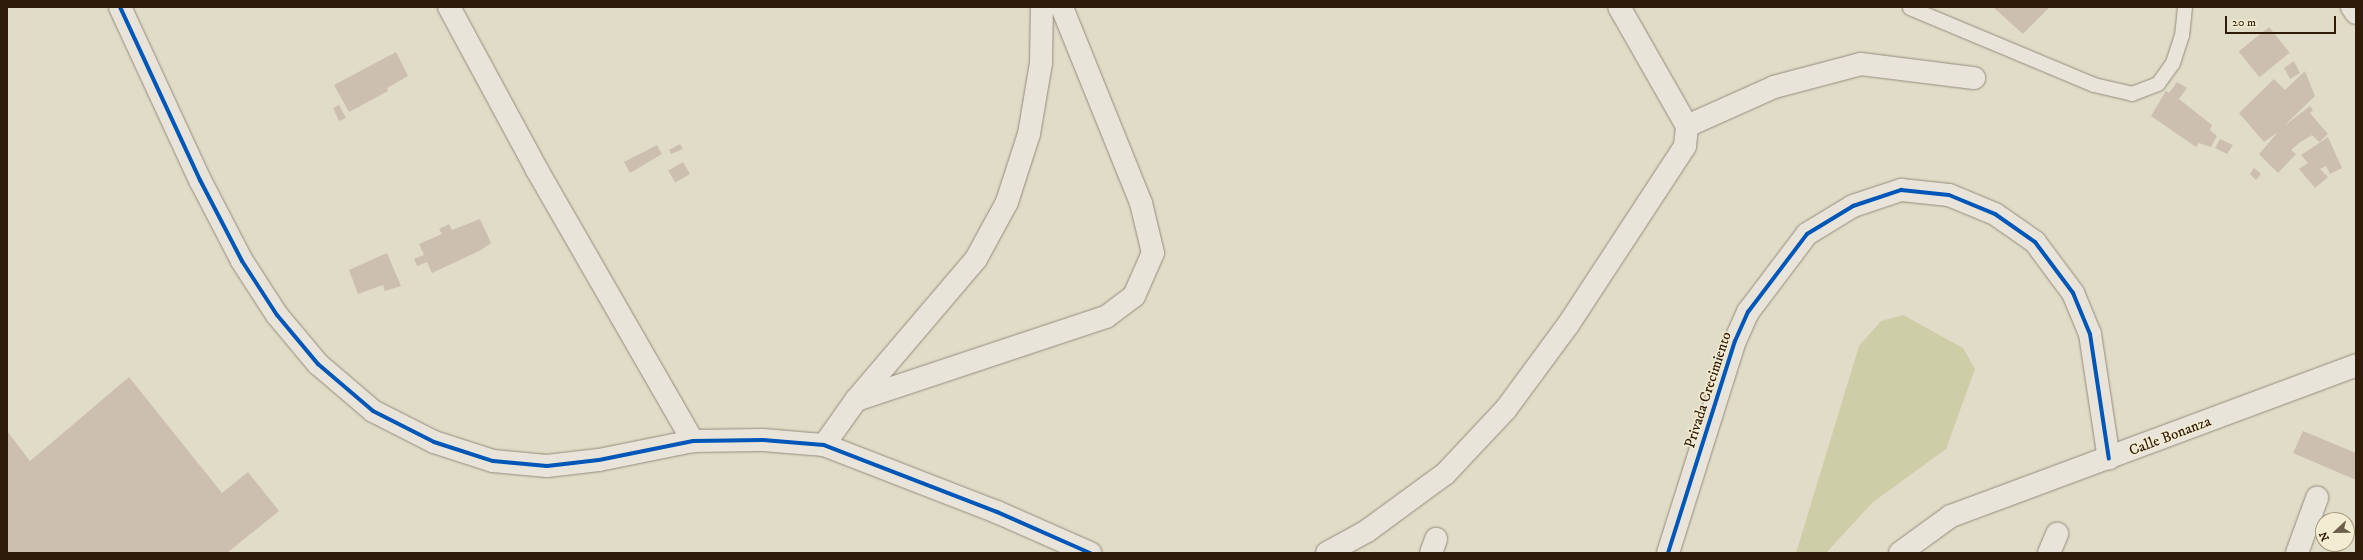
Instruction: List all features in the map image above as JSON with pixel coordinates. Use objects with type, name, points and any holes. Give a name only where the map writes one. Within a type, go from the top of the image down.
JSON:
[{"type":"street","points":[[120,7],[242,261],[277,315],[318,364],[373,411],[434,442],[493,461],[547,466],[599,460],[693,441],[764,440],[824,445],[997,512],[1090,553]]},
{"type":"street","points":[[449,7],[537,170],[693,441]]},
{"type":"street","points":[[824,445],[856,400],[976,259],[1007,202],[1029,134],[1041,63],[1042,7]]},
{"type":"street","points":[[856,400],[1106,317],[1134,296],[1153,253],[1141,203],[1062,7]]},
{"type":"street","points":[[1327,553],[1367,531],[1445,474],[1506,409],[1568,325],[1685,146],[1687,126],[1619,7]]},
{"type":"street","points":[[2352,7],[2356,13]]},
{"type":"street","points":[[1687,126],[1774,87],[1861,64],[1974,78]]},
{"type":"street","name":"Privada Crecimiento","points":[[1668,553],[1735,341],[1748,312],[1807,234],[1853,206],[1900,190],[1956,198],[1996,214],[2035,242],[2072,293],[2090,334],[2109,460]]},
{"type":"street","name":"Calle Bonanza","points":[[1900,553],[1952,516],[2109,460],[2356,365]]},
{"type":"street","points":[[2297,553],[2317,498]]},
{"type":"lane","points":[[1910,8],[2094,85],[2132,94],[2158,84],[2173,63],[2182,36],[2185,7]]},
{"type":"green space","points":[[1903,315],[1963,348],[1975,369],[1946,449],[1873,502],[1826,553],[1796,553],[1859,346],[1881,321]]},
{"type":"building","points":[[1993,7],[2050,7],[2023,34]]},
{"type":"building","points":[[2269,27],[2290,53],[2259,77],[2239,52]]},
{"type":"building","points":[[396,52],[408,76],[387,88],[388,91],[349,112],[334,85]]},
{"type":"building","points":[[2294,61],[2300,73],[2290,79],[2284,68]]},
{"type":"building","points":[[2305,71],[2315,96],[2284,126],[2310,106],[2313,110],[2310,113],[2328,134],[2319,142],[2312,135],[2299,143],[2291,150],[2296,154],[2278,173],[2259,154],[2278,132],[2264,142],[2239,113],[2274,79],[2285,90]]},
{"type":"building","points":[[2177,82],[2187,88],[2179,99],[2212,125],[2210,130],[2217,136],[2211,147],[2199,143],[2196,147],[2151,116],[2166,91],[2169,93]]},
{"type":"building","points":[[339,105],[346,118],[339,121],[333,108]]},
{"type":"building","points":[[2328,137],[2342,168],[2330,174],[2326,166],[2320,169],[2328,177],[2315,188],[2299,169],[2308,163],[2301,155]]},
{"type":"building","points":[[2220,139],[2233,145],[2227,154],[2215,148]]},
{"type":"building","points":[[680,144],[683,149],[671,154],[669,150]]},
{"type":"building","points":[[657,145],[662,154],[630,173],[624,162]]},
{"type":"building","points":[[683,162],[690,174],[675,183],[668,170]]},
{"type":"building","points":[[2254,168],[2261,174],[2256,180],[2250,174]]},
{"type":"building","points":[[480,219],[491,243],[481,250],[432,273],[427,262],[417,266],[414,259],[424,255],[419,244],[442,234],[439,229],[449,224],[452,230]]},
{"type":"building","points":[[387,253],[401,286],[385,291],[383,285],[358,294],[349,270]]},
{"type":"building","points":[[129,377],[222,493],[248,472],[279,511],[227,553],[7,553],[7,431],[30,461]]},
{"type":"building","points":[[2303,431],[2356,453],[2356,480],[2293,453]]},
{"type":"cycle path","points":[[120,7],[200,180],[242,261],[277,315],[318,364],[373,411],[434,442],[493,461],[547,466],[599,460],[693,441],[763,440],[824,445],[997,512],[1090,553]]},
{"type":"cycle path","points":[[1668,553],[1735,341],[1748,312],[1807,234],[1853,206],[1901,190],[1949,195],[1995,214],[2035,242],[2073,293],[2090,334],[2109,459]]}]
